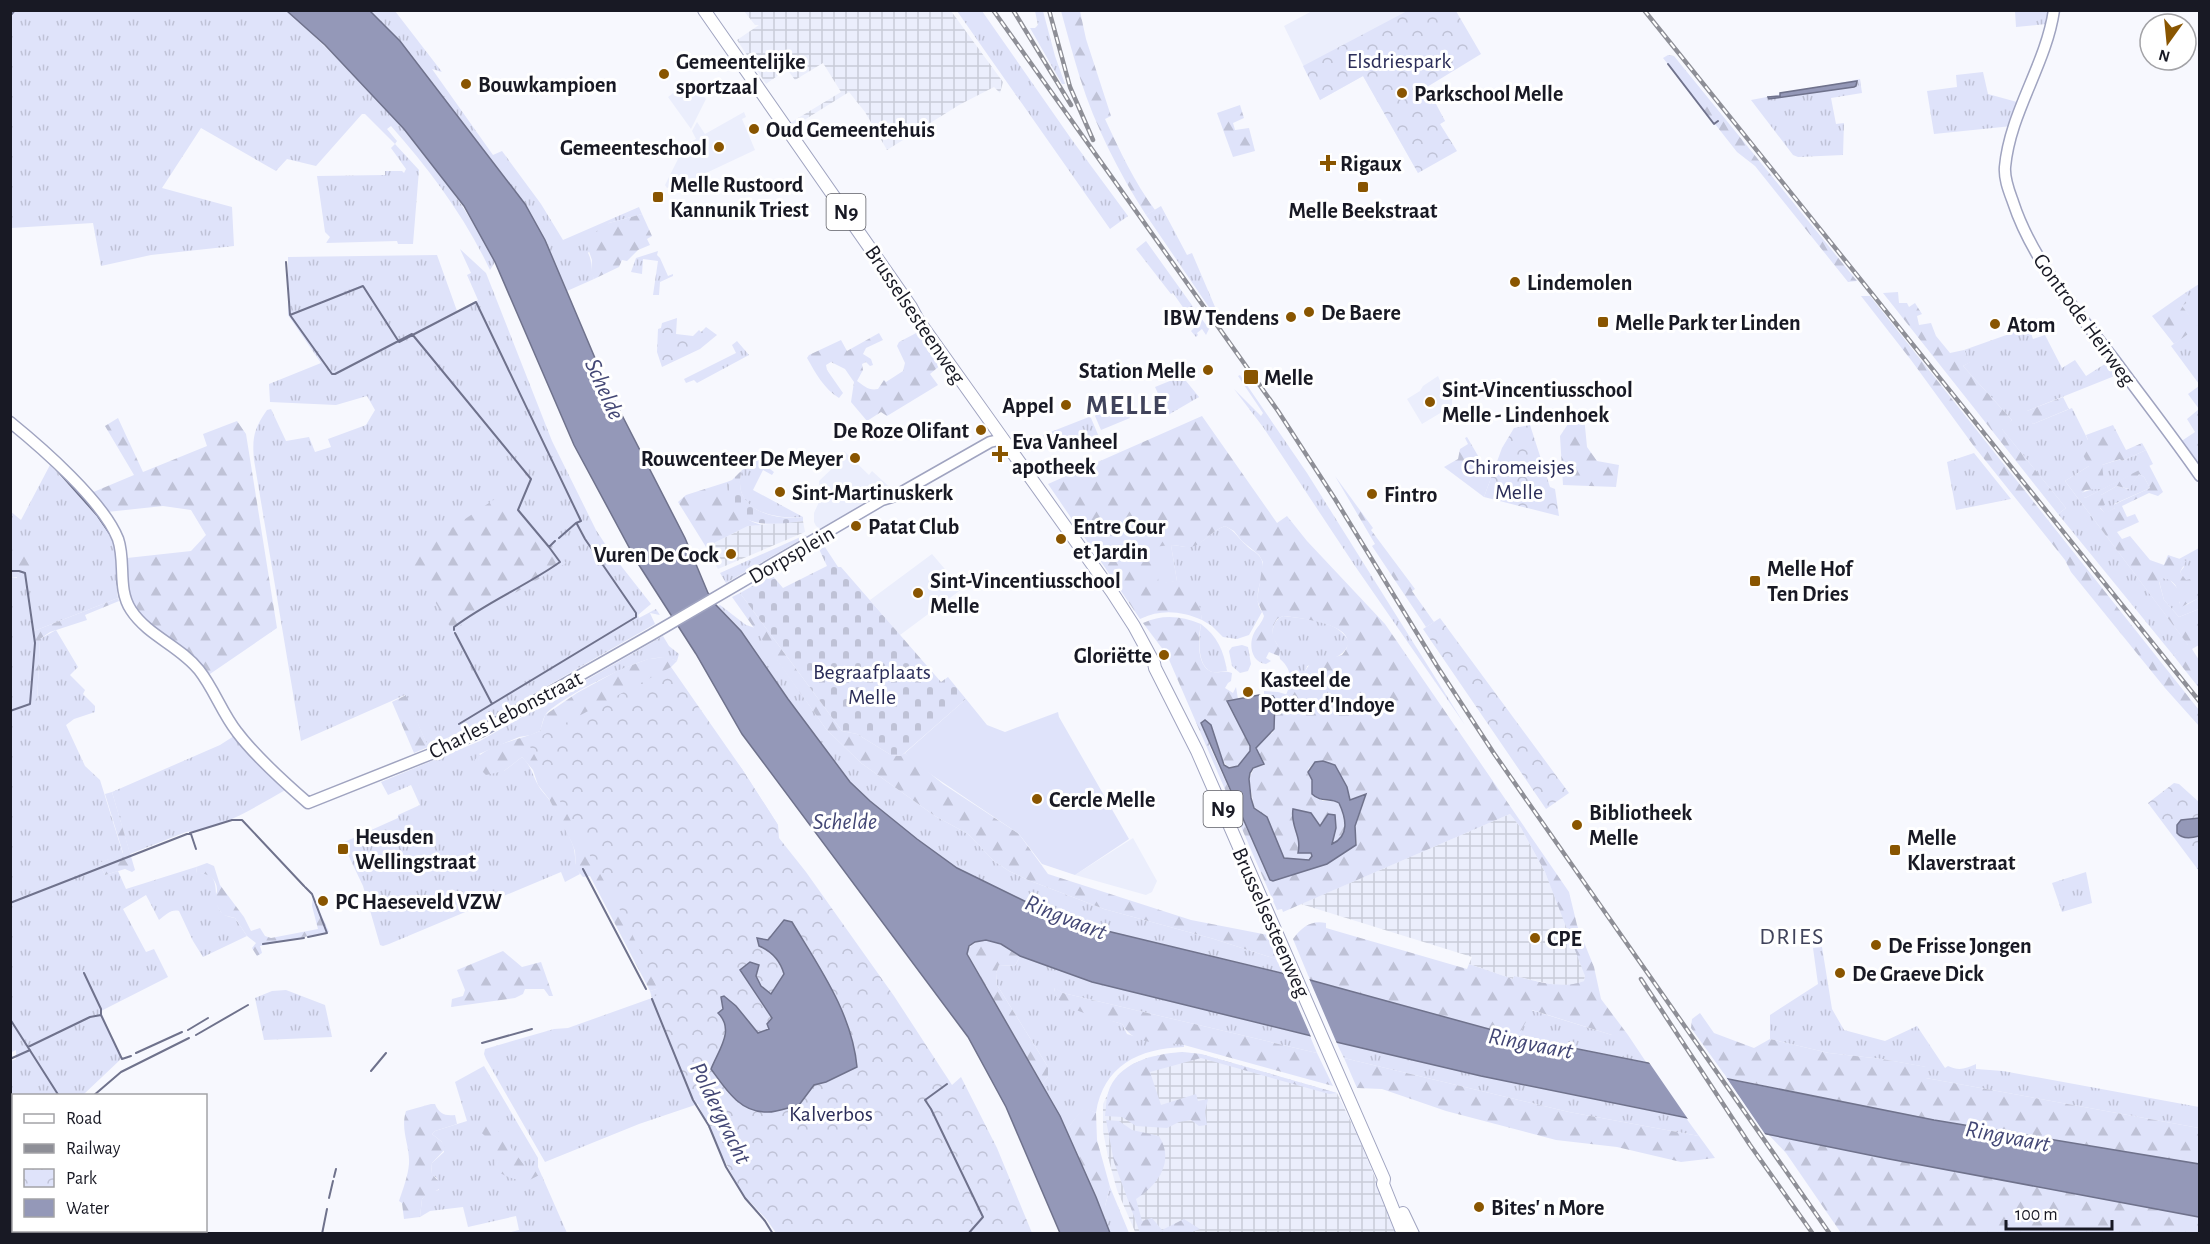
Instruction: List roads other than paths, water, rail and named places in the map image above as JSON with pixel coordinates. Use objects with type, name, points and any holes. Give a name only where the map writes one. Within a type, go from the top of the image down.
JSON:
[{"type":"main road","name":"Brusselsesteenweg","points":[[707,12],[1107,588],[1122,620],[1150,664],[1155,668],[1197,751],[1286,953],[1384,1179],[1383,1184],[1403,1233]]},
{"type":"main road","name":"Brusselsesteenweg","points":[[1384,1179],[1389,1181],[1413,1233]]},
{"type":"street","name":"Gontrode Heirweg","points":[[2054,10],[2051,28],[2008,150],[2005,174],[2011,197],[2018,218],[2042,265],[2199,476]]},
{"type":"street","name":"Charles Lebonstraat","points":[[10,422],[71,477],[106,520],[117,537],[121,549],[126,601],[137,618],[186,656],[199,670],[237,732],[308,802],[431,754],[482,731],[695,610]]},
{"type":"street","name":"Dorpsplein","points":[[695,610],[990,441],[1003,439]]},
{"type":"water","points":[[287,11],[370,11],[400,41],[525,204],[545,240],[606,384],[685,538],[708,593],[716,605],[741,631],[850,782],[917,839],[957,868],[1047,912],[1103,930],[1310,980],[1518,1037],[1934,1120],[2199,1164],[2199,1217],[1889,1159],[1481,1076],[1092,982],[1020,956],[1001,944],[986,940],[975,942],[969,946],[967,954],[1060,1116],[1110,1233],[1060,1233],[1006,1107],[968,1037],[742,734],[696,654],[637,562],[574,445],[495,262],[464,206],[404,129],[325,45]]},
{"type":"water","points":[[1857,81],[1854,87],[1769,99],[1768,97],[1780,96],[1780,93]]},
{"type":"water","points":[[1259,695],[1273,696],[1275,699],[1274,729],[1256,748],[1264,764],[1253,768],[1250,773],[1251,798],[1254,808],[1267,817],[1284,858],[1309,860],[1312,856],[1311,853],[1298,853],[1293,809],[1311,813],[1320,826],[1328,814],[1335,815],[1336,828],[1332,844],[1338,841],[1344,831],[1345,820],[1339,803],[1315,797],[1312,794],[1312,780],[1308,772],[1315,762],[1323,761],[1335,765],[1347,787],[1350,800],[1366,794],[1355,826],[1356,845],[1327,864],[1273,881],[1270,880],[1201,723],[1205,720],[1211,725],[1224,765],[1229,768],[1238,766],[1250,751],[1250,746],[1227,701]]},
{"type":"water","points":[[2199,818],[2199,836],[2190,838],[2177,833],[2177,825],[2181,820]]},
{"type":"water","points":[[784,920],[792,922],[833,991],[849,1028],[857,1067],[826,1082],[814,1085],[799,1105],[774,1112],[756,1111],[734,1098],[711,1069],[725,1033],[723,1019],[718,1013],[723,1009],[721,997],[724,996],[736,1006],[758,1033],[769,1029],[767,1024],[772,1018],[740,970],[750,962],[759,965],[756,976],[761,986],[771,994],[784,974],[774,957],[759,946],[757,938],[768,940]]},
{"type":"waterway","points":[[10,16],[15,10]]},
{"type":"waterway","points":[[1668,64],[1714,124],[1718,121]]},
{"type":"waterway","points":[[286,262],[290,315]]},
{"type":"waterway","points":[[412,334],[335,374],[332,374],[290,315],[363,286],[399,342],[476,302],[581,521],[559,538]]},
{"type":"waterway","points":[[412,334],[531,479],[518,510],[549,547],[555,541]]},
{"type":"waterway","points":[[56,469],[97,515],[110,534]]},
{"type":"waterway","points":[[459,724],[636,617],[636,613],[577,524]]},
{"type":"waterway","points":[[454,630],[454,627],[467,618],[560,562],[549,547]]},
{"type":"waterway","points":[[10,571],[25,573],[35,643],[30,704],[10,711]]},
{"type":"waterway","points":[[117,580],[120,598]]},
{"type":"waterway","points":[[455,633],[492,704]]},
{"type":"waterway","points":[[190,833],[232,820],[242,820],[304,886]]},
{"type":"waterway","points":[[10,903],[187,834],[191,834],[196,849]]},
{"type":"waterway","name":"Poldergracht","points":[[583,869],[646,989]]},
{"type":"waterway","points":[[305,887],[312,894],[327,933],[308,937]]},
{"type":"waterway","points":[[263,944],[304,938]]},
{"type":"waterway","points":[[84,973],[101,1009],[101,1015]]},
{"type":"waterway","name":"Poldergracht","points":[[652,999],[693,1100],[709,1126],[726,1167],[745,1198],[773,1234]]},
{"type":"waterway","points":[[196,1035],[248,1005]]},
{"type":"waterway","points":[[28,1047],[90,1017],[101,1015],[122,1059],[131,1056]]},
{"type":"waterway","points":[[188,1030],[208,1018]]},
{"type":"waterway","points":[[10,1019],[58,1094]]},
{"type":"waterway","points":[[482,1043],[532,1029]]},
{"type":"waterway","points":[[136,1053],[182,1032]]},
{"type":"waterway","points":[[95,1094],[121,1072],[189,1038]]},
{"type":"waterway","points":[[10,1059],[30,1050]]},
{"type":"waterway","points":[[371,1071],[386,1053]]},
{"type":"waterway","points":[[947,1084],[925,1100],[983,1217],[968,1234]]},
{"type":"waterway","points":[[334,1177],[336,1169]]},
{"type":"waterway","points":[[329,1198],[333,1181]]},
{"type":"waterway","points":[[322,1234],[327,1209]]},
{"type":"waterway","points":[[130,1232],[135,1234]]},
{"type":"railway","points":[[993,10],[1278,411],[1493,752],[1830,1234]]},
{"type":"railway","points":[[1013,10],[1071,105]]},
{"type":"railway","points":[[1049,10],[1070,87],[1093,140]]},
{"type":"railway","points":[[1644,10],[2200,702]]},
{"type":"railway","points":[[1641,979],[1750,1145],[1813,1234]]},
{"type":"place","name":"Gemeentelijke sportzaal","points":[[664,74]]},
{"type":"place","name":"Bouwkampioen","points":[[466,84]]},
{"type":"place","name":"Parkschool Melle","points":[[1402,93]]},
{"type":"place","name":"Oud Gemeentehuis","points":[[754,129]]},
{"type":"place","name":"Gemeenteschool","points":[[719,147]]},
{"type":"place","name":"Rigaux","points":[[1328,163]]},
{"type":"place","name":"Melle Beekstraat","points":[[1363,187]]},
{"type":"place","name":"Melle Rustoord Kannunik Triest","points":[[658,197]]},
{"type":"place","name":"Lindemolen","points":[[1515,282]]},
{"type":"place","name":"De Baere","points":[[1309,312]]},
{"type":"place","name":"IBW Tendens","points":[[1291,317]]},
{"type":"place","name":"Melle Park ter Linden","points":[[1603,322]]},
{"type":"place","name":"Atom","points":[[1995,324]]},
{"type":"place","name":"Station Melle","points":[[1208,370]]},
{"type":"place","name":"Melle","points":[[1251,377]]},
{"type":"place","name":"Sint-Vincentiusschool Melle - Lindenhoek","points":[[1430,402]]},
{"type":"place","name":"Appel","points":[[1066,405]]},
{"type":"place","name":"De Roze Olifant","points":[[981,430]]},
{"type":"place","name":"Eva Vanheel apotheek","points":[[1000,454]]},
{"type":"place","name":"Rouwcenteer De Meyer","points":[[855,458]]},
{"type":"place","name":"Sint-Martinuskerk","points":[[780,492]]},
{"type":"place","name":"Fintro","points":[[1372,494]]},
{"type":"place","name":"Patat Club","points":[[856,526]]},
{"type":"place","name":"Entre Cour et Jardin","points":[[1061,539]]},
{"type":"place","name":"Vuren De Cock","points":[[731,554]]},
{"type":"place","name":"Melle Hof Ten Dries","points":[[1755,581]]},
{"type":"place","name":"Sint-Vincentiusschool Melle","points":[[918,593]]},
{"type":"place","name":"Gloriëtte","points":[[1164,655]]},
{"type":"place","name":"Kasteel de Potter d'Indoye","points":[[1248,692]]},
{"type":"place","name":"Cercle Melle","points":[[1037,799]]},
{"type":"place","name":"Bibliotheek Melle","points":[[1577,825]]},
{"type":"place","name":"Heusden Wellingstraat","points":[[343,849]]},
{"type":"place","name":"Melle Klaverstraat","points":[[1895,850]]},
{"type":"place","name":"PC Haeseveld VZW","points":[[323,901]]},
{"type":"place","name":"CPE","points":[[1535,938]]},
{"type":"place","name":"De Frisse Jongen","points":[[1876,945]]},
{"type":"place","name":"De Graeve Dick","points":[[1840,973]]},
{"type":"place","name":"Bites' n More","points":[[1479,1207]]},
{"type":"district","name":"MELLE","points":[[1127,404]]},
{"type":"district","name":"DRIES","points":[[1792,936]]},
{"type":"park label","name":"Elsdriespark","points":[[1399,60]]},
{"type":"park label","name":"Chiromeisjes Melle","points":[[1519,479]]},
{"type":"park label","name":"Begraafplaats Melle","points":[[872,684]]},
{"type":"park label","name":"Kalverbos","points":[[831,1113]]},
{"type":"water label","name":"Schelde","points":[[605,389]]},
{"type":"water label","name":"Schelde","points":[[845,821]]},
{"type":"water label","name":"Ringvaart","points":[[1066,917]]},
{"type":"water label","name":"Ringvaart","points":[[1531,1043]]},
{"type":"water label","name":"Ringvaart","points":[[2008,1136]]}]
